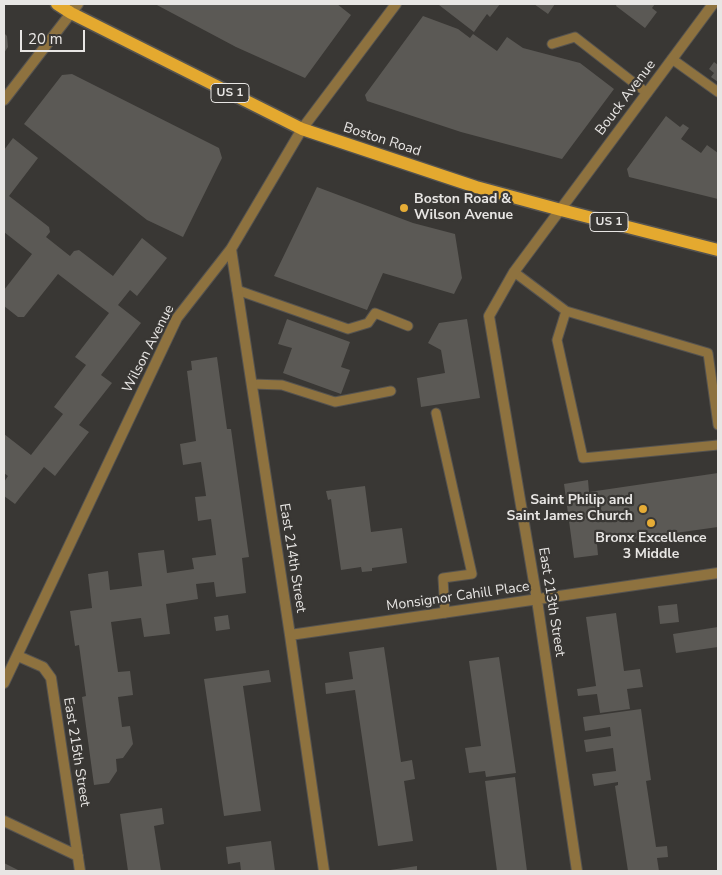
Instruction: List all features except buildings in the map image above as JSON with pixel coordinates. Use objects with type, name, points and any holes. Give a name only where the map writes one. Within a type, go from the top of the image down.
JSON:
[{"type":"main road","name":"Boston Road","points":[[57,4],[74,8],[302,129],[468,184],[718,250]]},
{"type":"street","name":"Wilson Avenue","points":[[4,683],[177,318],[231,249],[302,129],[396,4]]},
{"type":"street","name":"Bouck Avenue","points":[[561,210],[714,4]]},
{"type":"street","points":[[4,100],[74,8]]},
{"type":"street","name":"East 213th Street","points":[[561,210],[514,272],[489,316],[537,600],[577,871]]},
{"type":"street","name":"East 214th Street","points":[[231,249],[324,871]]},
{"type":"street","name":"Monsignor Cahill Place","points":[[290,635],[718,573]]},
{"type":"street","name":"East 215th Street","points":[[18,656],[43,667],[51,678],[80,871]]},
{"type":"street","points":[[4,821],[78,856]]},
{"type":"lane","points":[[552,44],[575,37],[647,93]]},
{"type":"lane","points":[[672,59],[718,92]]},
{"type":"lane","points":[[514,272],[566,311],[708,353],[718,425]]},
{"type":"lane","points":[[238,290],[348,329],[368,324],[375,313],[408,326]]},
{"type":"lane","points":[[566,311],[557,340],[583,458],[718,445]]},
{"type":"lane","points":[[252,384],[282,386],[335,402],[391,391]]},
{"type":"lane","points":[[436,413],[472,574],[443,578],[445,613]]},
{"type":"place","name":"Boston Road & Wilson Avenue","points":[[404,208]]},
{"type":"place","name":"Saint Philip and Saint James Church","points":[[643,509]]},
{"type":"place","name":"Bronx Excellence 3 Middle","points":[[651,523]]}]
